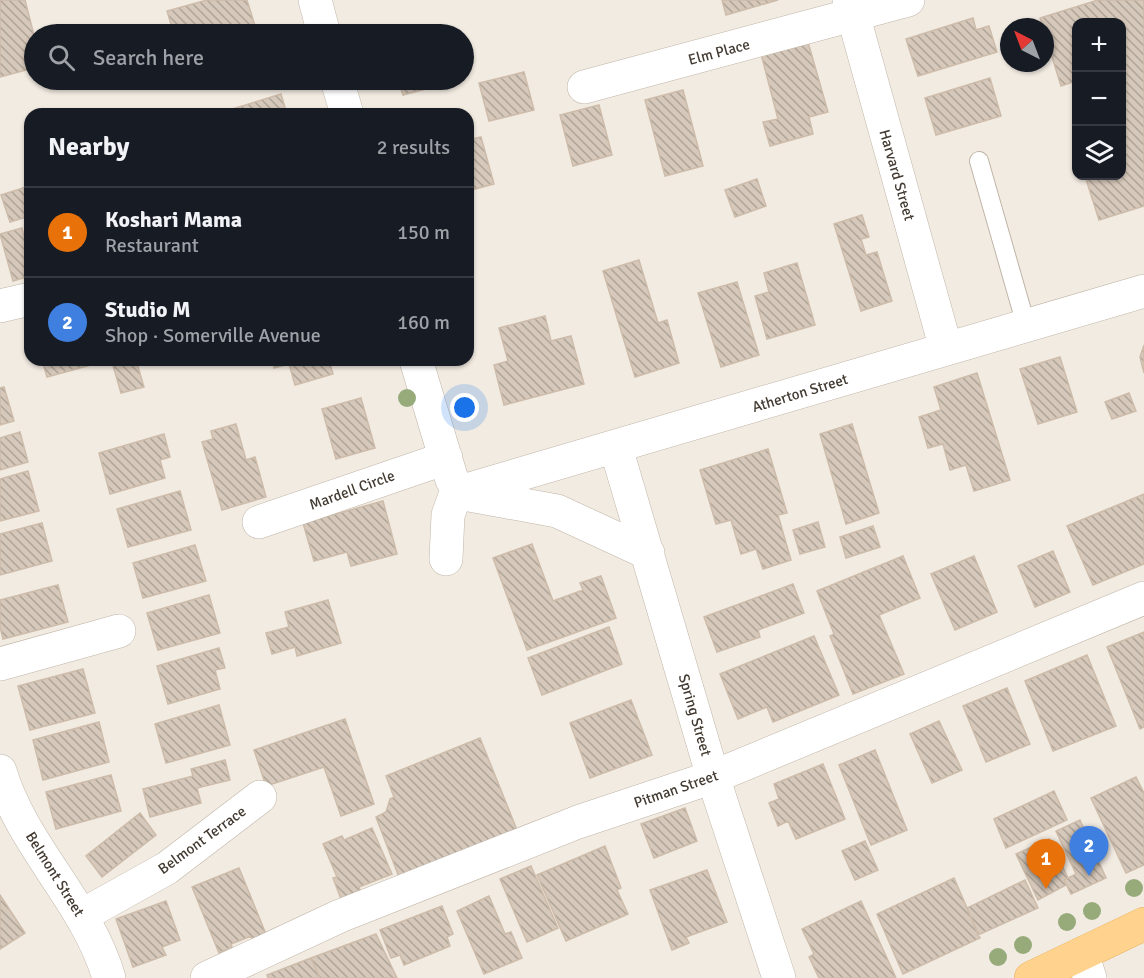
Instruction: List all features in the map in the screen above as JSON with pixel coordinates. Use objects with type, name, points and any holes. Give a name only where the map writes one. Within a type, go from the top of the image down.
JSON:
[{"type":"main road","points":[[1031,978],[1086,966],[1144,924]]},
{"type":"street","points":[[315,0],[321,24]]},
{"type":"street","name":"Elm Place","points":[[584,87],[851,8],[908,0]]},
{"type":"street","name":"Harvard Street","points":[[851,8],[946,350]]},
{"type":"street","points":[[340,90],[345,108]]},
{"type":"street","name":"Atherton Street","points":[[456,493],[616,448],[1144,291]]},
{"type":"street","points":[[0,306],[24,300]]},
{"type":"street","points":[[418,366],[456,493],[448,515],[446,559]]},
{"type":"street","name":"Spring Street","points":[[616,448],[713,777],[779,978]]},
{"type":"street","name":"Mardell Circle","points":[[259,522],[446,458]]},
{"type":"street","points":[[456,493],[557,511],[648,554]]},
{"type":"street","name":"Pitman Street","points":[[207,978],[340,916],[578,822],[713,777],[1144,598]]},
{"type":"street","points":[[0,664],[119,631]]},
{"type":"street","name":"Belmont Street","points":[[0,771],[17,813],[101,950],[109,978]]},
{"type":"street","name":"Belmont Terrace","points":[[81,916],[167,868],[260,797]]},
{"type":"lane","points":[[979,161],[1026,326]]},
{"type":"building","points":[[0,0],[25,0],[31,24],[24,24],[24,71],[0,77]]},
{"type":"building","points":[[207,0],[247,0],[254,24],[171,24],[167,11]]},
{"type":"building","points":[[722,0],[778,0],[726,15]]},
{"type":"building","points":[[1098,0],[1144,0],[1144,206],[1099,220],[1086,180],[1126,180],[1126,18],[1072,18],[1072,82],[1061,86],[1054,63],[1054,18],[1040,18]]},
{"type":"building","points":[[973,18],[976,30],[989,26],[997,52],[918,76],[906,39]]},
{"type":"building","points":[[808,42],[828,112],[809,117],[813,134],[770,146],[763,122],[778,119],[761,54]]},
{"type":"building","points":[[524,72],[534,110],[489,121],[479,83]]},
{"type":"building","points":[[990,78],[1001,116],[936,135],[925,98]]},
{"type":"building","points":[[401,90],[422,90],[403,95]]},
{"type":"building","points":[[683,90],[703,166],[665,176],[645,100]]},
{"type":"building","points":[[281,94],[285,108],[235,108]]},
{"type":"building","points":[[599,105],[612,155],[573,166],[560,115]]},
{"type":"building","points":[[481,137],[494,184],[474,189],[474,139]]},
{"type":"building","points":[[757,179],[766,206],[735,217],[725,190]]},
{"type":"building","points":[[24,188],[24,218],[10,222],[1,195]]},
{"type":"building","points":[[862,215],[869,237],[861,239],[866,255],[877,252],[892,301],[861,311],[834,224]]},
{"type":"building","points":[[22,228],[24,278],[13,281],[0,234]]},
{"type":"building","points":[[639,260],[658,323],[667,320],[679,363],[635,377],[603,271]]},
{"type":"building","points":[[797,263],[815,325],[767,339],[755,296],[769,292],[764,273]]},
{"type":"building","points":[[737,282],[759,355],[721,367],[698,293]]},
{"type":"building","points":[[545,316],[551,341],[571,336],[584,384],[504,405],[494,365],[508,361],[499,328]]},
{"type":"building","points":[[1144,345],[1144,373],[1140,357]]},
{"type":"building","points":[[1060,357],[1077,412],[1038,424],[1020,369]]},
{"type":"building","points":[[44,366],[87,366],[47,377]]},
{"type":"building","points":[[113,366],[138,366],[144,387],[121,393]]},
{"type":"building","points":[[290,366],[331,366],[333,374],[295,385]]},
{"type":"building","points":[[977,373],[1010,480],[974,491],[966,465],[950,470],[943,444],[928,448],[919,417],[941,410],[934,387]]},
{"type":"building","points":[[4,387],[14,421],[0,425],[0,388]]},
{"type":"building","points":[[1129,393],[1136,411],[1112,419],[1105,402]]},
{"type":"building","points":[[361,398],[375,448],[336,459],[322,409]]},
{"type":"building","points":[[236,424],[246,460],[255,457],[266,497],[222,510],[202,442],[213,439],[211,431]]},
{"type":"building","points":[[852,424],[879,513],[846,524],[820,434]]},
{"type":"building","points":[[20,432],[28,462],[0,470],[0,438]]},
{"type":"building","points":[[164,434],[170,457],[160,460],[165,478],[110,494],[99,453]]},
{"type":"building","points":[[768,449],[787,513],[778,515],[791,560],[763,569],[756,549],[741,554],[731,520],[716,524],[700,470]]},
{"type":"building","points":[[28,471],[39,511],[0,521],[0,479]]},
{"type":"building","points":[[180,491],[191,530],[128,547],[117,509]]},
{"type":"building","points":[[1144,494],[1144,564],[1093,585],[1067,526]]},
{"type":"building","points":[[383,501],[397,554],[351,566],[347,552],[314,561],[303,523]]},
{"type":"building","points":[[818,522],[825,547],[800,554],[793,530]]},
{"type":"building","points":[[42,523],[52,561],[0,575],[0,534]]},
{"type":"building","points":[[873,526],[880,547],[846,558],[840,537]]},
{"type":"building","points":[[532,544],[553,601],[583,590],[580,583],[601,576],[616,618],[527,650],[493,558]]},
{"type":"building","points":[[195,545],[206,581],[143,598],[133,563]]},
{"type":"building","points":[[1053,551],[1070,592],[1035,607],[1018,566]]},
{"type":"building","points":[[903,556],[920,598],[879,615],[904,674],[853,694],[830,636],[834,634],[817,591]]},
{"type":"building","points":[[974,556],[997,612],[955,630],[931,574]]},
{"type":"building","points":[[793,584],[804,613],[758,630],[760,637],[717,652],[704,617]]},
{"type":"building","points":[[58,585],[68,622],[3,639],[0,627],[0,600]]},
{"type":"building","points":[[209,595],[220,633],[158,650],[147,613]]},
{"type":"building","points":[[328,600],[341,643],[297,656],[295,647],[272,654],[266,633],[289,627],[285,612]]},
{"type":"building","points":[[609,627],[622,664],[542,695],[528,658]]},
{"type":"building","points":[[1144,632],[1144,727],[1140,729],[1107,647]]},
{"type":"building","points":[[814,636],[839,695],[773,722],[767,707],[738,719],[720,674]]},
{"type":"building","points":[[219,648],[225,668],[215,670],[220,689],[168,704],[157,666]]},
{"type":"building","points":[[1087,655],[1116,726],[1053,751],[1025,681]]},
{"type":"building","points":[[83,669],[95,713],[30,730],[18,686]]},
{"type":"building","points":[[1007,688],[1030,744],[986,762],[963,706]]},
{"type":"building","points":[[631,700],[652,755],[590,778],[570,723]]},
{"type":"building","points":[[219,705],[230,745],[166,763],[155,724]]},
{"type":"building","points":[[345,719],[374,804],[341,816],[324,767],[266,786],[254,750]]},
{"type":"building","points":[[939,721],[962,770],[932,783],[910,734]]},
{"type":"building","points":[[99,722],[109,762],[43,780],[33,740]]},
{"type":"building","points":[[480,738],[517,830],[399,877],[376,817],[386,812],[390,799],[394,797],[386,776]]},
{"type":"building","points":[[875,750],[907,830],[871,845],[839,765]]},
{"type":"building","points":[[225,760],[230,780],[197,788],[201,803],[150,817],[143,789],[193,776],[191,769]]},
{"type":"building","points":[[823,764],[845,819],[796,839],[788,821],[778,826],[769,803],[779,799],[774,784]]},
{"type":"building","points":[[111,775],[121,811],[56,829],[46,792]]},
{"type":"building","points":[[1136,777],[1144,793],[1144,865],[1126,873],[1091,798]]},
{"type":"building","points":[[1054,791],[1067,820],[1006,848],[994,819]]},
{"type":"building","points":[[685,808],[697,841],[654,858],[641,824]]},
{"type":"building","points":[[140,813],[156,835],[102,877],[86,856]]},
{"type":"building","points":[[1080,820],[1106,878],[1071,894],[1064,880],[1076,874],[1056,831]]},
{"type":"building","points":[[372,828],[392,874],[359,887],[360,891],[341,899],[333,878],[337,877],[323,844],[342,836],[344,840]]},
{"type":"building","points":[[1049,839],[1068,878],[1064,880],[1066,885],[1038,900],[1016,854]]},
{"type":"building","points":[[865,841],[878,870],[855,880],[842,851]]},
{"type":"building","points":[[605,846],[621,888],[617,890],[628,914],[566,941],[537,875]]},
{"type":"building","points":[[531,866],[558,928],[527,942],[500,879]]},
{"type":"building","points":[[239,868],[266,934],[252,939],[251,936],[231,944],[232,947],[219,953],[192,887]]},
{"type":"building","points":[[707,870],[727,922],[686,937],[689,943],[672,950],[650,890]]},
{"type":"building","points":[[954,878],[980,938],[903,974],[877,914]]},
{"type":"building","points":[[1025,880],[1038,908],[978,935],[967,908]]},
{"type":"building","points":[[0,895],[25,933],[0,949]]},
{"type":"building","points":[[489,896],[505,934],[511,932],[522,958],[484,974],[457,911]]},
{"type":"building","points":[[166,901],[180,940],[162,947],[166,955],[133,967],[116,919]]},
{"type":"building","points":[[861,901],[896,978],[819,978],[809,957],[814,954],[802,929]]},
{"type":"building","points":[[442,906],[453,934],[447,937],[450,946],[404,965],[400,955],[391,958],[380,930]]},
{"type":"building","points":[[376,934],[397,978],[320,978],[311,958]]},
{"type":"building","points":[[311,958],[320,978],[268,978],[267,975]]},
{"type":"place","name":"Studio M","points":[[1089,876]]},
{"type":"place","name":"Koshari Mama","points":[[1046,889]]}]
